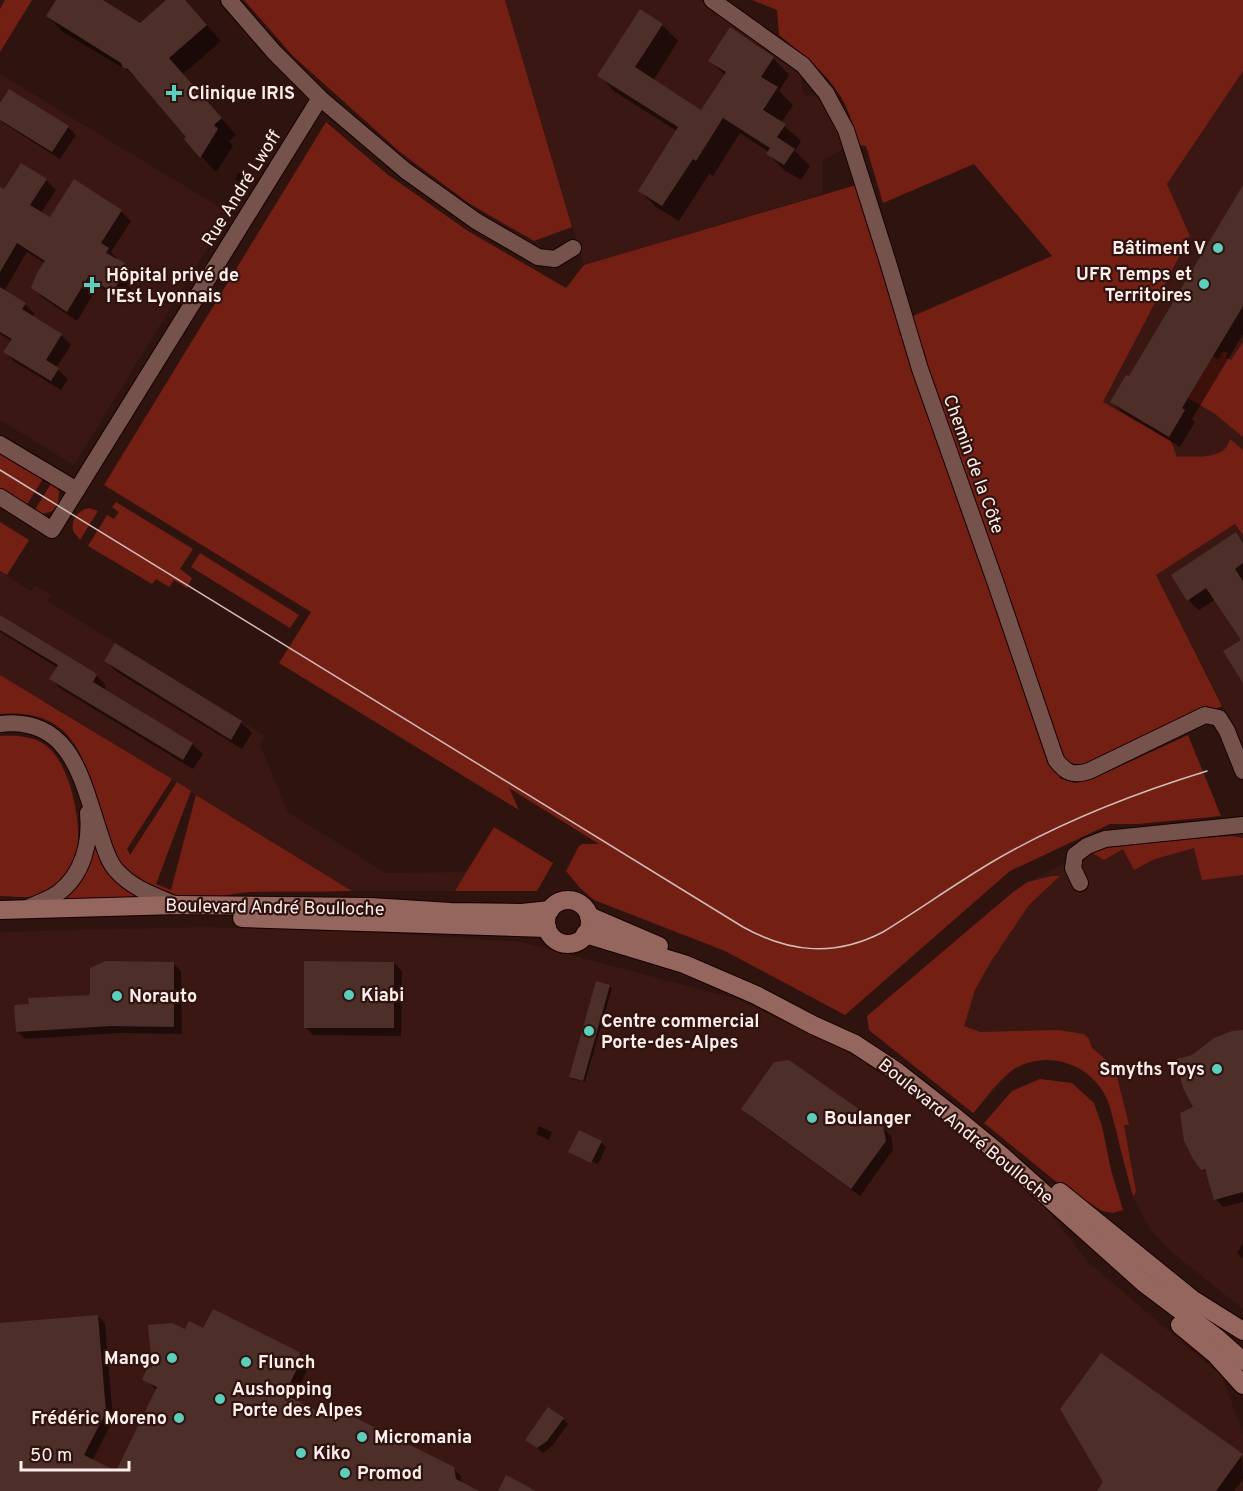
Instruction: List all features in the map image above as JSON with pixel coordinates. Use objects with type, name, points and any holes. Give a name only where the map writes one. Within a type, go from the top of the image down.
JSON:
[{"type":"main road","name":"Boulevard André Boulloche","points":[[0,910],[178,905],[370,907],[451,912],[522,913],[550,910],[557,903],[571,900],[581,904],[589,916],[778,993],[844,1028],[900,1063],[954,1112]]},
{"type":"main road","points":[[550,910],[546,921],[547,928],[552,937],[564,943],[574,943],[585,934],[589,926],[589,916]]},
{"type":"main road","name":"Boulevard André Boulloche","points":[[0,921],[191,917],[547,928]]},
{"type":"main road","name":"Boulevard André Boulloche","points":[[585,934],[684,964],[767,1000],[855,1044],[954,1112],[1192,1299],[1243,1331]]},
{"type":"main road","name":"Boulevard André Boulloche","points":[[984,1136],[1144,1282],[1243,1361]]},
{"type":"main road","points":[[1144,1282],[1181,1325],[1215,1354],[1243,1385]]},
{"type":"street","points":[[229,0],[274,52],[320,98],[406,171],[476,221],[538,257],[555,259],[573,248]]},
{"type":"street","name":"Chemin de la Côte","points":[[712,0],[803,65],[826,93],[846,130],[920,369],[1056,760],[1065,771],[1076,775],[1089,771],[1204,715],[1219,718],[1227,731],[1243,771]]},
{"type":"street","name":"Rue André Lwoff","points":[[0,497],[52,530],[320,98]]},
{"type":"street","points":[[0,444],[77,490]]},
{"type":"street","points":[[0,724],[15,723],[39,728],[68,751],[78,768],[106,852],[116,871],[137,888],[178,905]]},
{"type":"street","points":[[24,910],[59,892],[79,870],[88,841],[89,822],[86,794]]},
{"type":"street","points":[[1080,883],[1073,868],[1075,855],[1088,846],[1105,839],[1243,825]]},
{"type":"shaded area","points":[[5,0],[32,0],[0,52],[0,9]]},
{"type":"shaded area","points":[[244,0],[505,0],[572,227],[534,241],[470,204],[401,153],[293,56]]},
{"type":"shaded area","points":[[505,0],[699,0],[793,62],[806,74],[801,82],[805,97],[817,95],[844,137],[843,149],[822,161],[822,194],[584,265]]},
{"type":"shaded area","points":[[752,0],[1243,0],[1243,71],[1167,184],[1190,236],[1103,402],[1171,441],[1177,457],[1216,454],[1227,446],[1230,439],[1243,450],[1243,535],[1235,524],[1156,575],[1222,706],[1089,771],[1065,771],[1059,778],[1075,783],[1090,780],[1188,735],[1221,816],[1138,824],[1110,824],[1010,871],[845,1015],[725,951],[594,900],[566,871],[579,846],[599,844],[509,788],[519,810],[279,663],[311,612],[104,485],[326,122],[387,174],[468,231],[566,288],[584,265],[863,183],[906,319],[1052,256],[974,164],[883,203],[866,146],[859,145],[841,97],[821,71],[779,35],[777,10]]},
{"type":"shaded area","points":[[1243,71],[1243,744],[1155,575],[1235,524],[1103,402],[1190,236],[1167,184]]},
{"type":"shaded area","name":"Hôpital privé de l'Est Lyonnais","points":[[0,74],[229,213],[74,465],[0,420]]},
{"type":"shaded area","points":[[1243,342],[1243,437],[1215,414],[1185,396],[1190,395],[1213,356],[1218,359],[1223,351],[1228,353],[1226,358],[1231,360]]},
{"type":"shaded area","points":[[0,451],[44,477],[26,506],[0,490]]},
{"type":"shaded area","points":[[52,482],[59,491],[58,505],[48,513],[34,511]]},
{"type":"shaded area","points":[[116,502],[193,549],[180,569],[192,578],[187,588],[174,580],[169,587],[156,579],[152,584],[88,546],[107,515],[114,519],[119,512],[112,507]]},
{"type":"shaded area","points":[[89,508],[98,511],[80,540],[73,531],[74,519],[78,513]]},
{"type":"shaded area","points":[[0,522],[29,540],[7,575],[0,571]]},
{"type":"shaded area","points":[[200,553],[299,615],[290,628],[191,567]]},
{"type":"shaded area","points":[[0,571],[31,591],[35,585],[51,595],[48,601],[265,736],[260,745],[288,812],[386,873],[465,872],[494,827],[553,863],[535,891],[352,891],[45,701],[0,695]]},
{"type":"shaded area","points":[[0,675],[172,779],[127,849],[130,855],[177,782],[191,791],[156,884],[171,890],[196,795],[352,891],[248,892],[220,896],[191,896],[171,895],[144,886],[123,867],[110,841],[80,753],[63,731],[38,717],[0,714]]},
{"type":"shaded area","points":[[0,736],[26,737],[37,740],[48,747],[63,769],[74,801],[78,834],[74,861],[59,881],[48,890],[33,896],[0,896]]},
{"type":"shaded area","points":[[494,827],[553,863],[537,891],[455,891]]},
{"type":"shaded area","points":[[1243,833],[1243,1309],[1169,1250],[1148,1226],[1133,1196],[1108,1100],[1098,1083],[1089,1074],[1063,1061],[1046,1060],[1027,1063],[1013,1070],[973,1113],[869,1030],[867,1016],[1013,892],[1092,850]]},
{"type":"shaded area","points":[[1232,836],[1243,838],[1243,875],[1202,880],[1194,848],[1155,859],[1134,870],[1123,849],[1104,860],[1091,852],[1130,843]]},
{"type":"shaded area","points":[[98,847],[133,893],[135,900],[56,902],[94,848]]},
{"type":"shaded area","points":[[1060,876],[1029,905],[990,963],[975,990],[964,1026],[980,1032],[1058,1030],[1084,1034],[1089,1039],[1092,1048],[1110,1063],[1107,1067],[1116,1073],[1129,1125],[1124,1125],[1136,1192],[1133,1196],[1107,1099],[1100,1087],[1080,1069],[1054,1060],[1027,1063],[1014,1069],[1003,1078],[973,1113],[869,1030],[867,1016],[1013,892],[1028,882]]},
{"type":"shaded area","points":[[202,927],[356,931],[522,942],[737,999],[839,1047],[888,1077],[1043,1204],[1087,1261],[1222,1376],[1243,1434],[1243,1491],[0,1491],[0,932]]},
{"type":"shaded area","points":[[1040,1079],[1072,1083],[1094,1103],[1123,1210],[1113,1213],[1102,1211],[1054,1180],[984,1123],[1012,1091]]},
{"type":"building","name":"Clinique IRIS","points":[[56,0],[103,0],[140,23],[166,0],[185,0],[207,25],[169,58],[222,118],[214,125],[218,129],[200,158],[184,139],[186,137],[128,69],[123,68],[121,63],[46,16]]},
{"type":"building","points":[[640,9],[663,24],[635,67],[701,110],[726,72],[708,61],[730,27],[774,57],[761,77],[778,87],[763,110],[786,124],[777,137],[795,149],[784,165],[766,154],[770,148],[723,118],[696,161],[693,159],[662,206],[638,191],[678,127],[597,76]]},
{"type":"building","points":[[9,89],[69,126],[52,152],[0,120],[0,103]]},
{"type":"building","points":[[21,163],[47,179],[30,205],[50,217],[74,179],[122,210],[101,243],[109,248],[106,253],[125,263],[117,275],[122,278],[112,292],[88,277],[67,312],[31,288],[45,261],[17,243],[0,272],[0,187],[4,189]]},
{"type":"building","name":"UFR Temps et Territoires","points":[[1243,185],[1243,306],[1182,408],[1185,410],[1169,437],[1110,402],[1126,375],[1129,376]]},
{"type":"building","points":[[0,287],[26,303],[22,309],[62,334],[46,360],[59,368],[51,381],[3,352],[12,339],[0,332]]},
{"type":"building","points":[[1236,532],[1243,543],[1243,563],[1235,569],[1243,581],[1243,683],[1223,651],[1241,640],[1206,588],[1187,601],[1171,575]]},
{"type":"building","points":[[0,615],[97,674],[93,682],[193,743],[183,760],[49,679],[58,665],[0,630]]},
{"type":"building","points":[[115,643],[242,721],[231,740],[104,661]]},
{"type":"building","name":"Norauto","points":[[105,961],[174,962],[174,1027],[111,1026],[16,1032],[14,1005],[29,1004],[28,998],[90,995],[90,968]]},
{"type":"building","name":"Kiabi","points":[[304,961],[394,962],[394,1028],[304,1028]]},
{"type":"building","name":"Centre commercial Porte-des-Alpes","points":[[596,981],[610,985],[583,1081],[569,1077]]},
{"type":"building","points":[[1243,1030],[1243,1192],[1214,1200],[1205,1169],[1201,1170],[1184,1141],[1180,1113],[1193,1107],[1183,1088],[1176,1059],[1192,1055],[1214,1038],[1232,1031]]},
{"type":"building","name":"Boulanger","points":[[789,1060],[883,1126],[886,1141],[851,1189],[741,1109],[774,1062]]},
{"type":"building","points":[[579,1130],[602,1141],[591,1163],[568,1152]]},
{"type":"building","name":"Aushopping Porte des Alpes","points":[[213,1309],[299,1352],[301,1360],[285,1394],[319,1412],[334,1407],[454,1467],[456,1479],[479,1491],[0,1491],[0,1323],[98,1315],[106,1412],[84,1455],[116,1471],[157,1387],[142,1380],[148,1366],[152,1368],[148,1325],[172,1323],[185,1329],[189,1321],[203,1328]]},
{"type":"building","points":[[1101,1353],[1243,1454],[1216,1491],[1097,1491],[1103,1482],[1060,1409]]},
{"type":"building","points":[[548,1407],[564,1418],[547,1441],[537,1448],[525,1440]]},
{"type":"building","points":[[506,1475],[536,1491],[498,1491]]},
{"type":"tram line","points":[[0,470],[743,927],[761,936],[795,947],[830,948],[865,940],[883,932],[992,862],[1044,834],[1124,799],[1207,771]]},
{"type":"place","name":"Clinique IRIS","points":[[174,93]]},
{"type":"place","name":"Bâtiment V","points":[[1218,248]]},
{"type":"place","name":"UFR Temps et Territoires","points":[[1204,284]]},
{"type":"place","name":"Hôpital privé de l'Est Lyonnais","points":[[92,285]]},
{"type":"place","name":"Kiabi","points":[[349,995]]},
{"type":"place","name":"Norauto","points":[[117,996]]},
{"type":"place","name":"Centre commercial Porte-des-Alpes","points":[[589,1031]]},
{"type":"place","name":"Smyths Toys","points":[[1217,1069]]},
{"type":"place","name":"Boulanger","points":[[812,1118]]},
{"type":"place","name":"Mango","points":[[172,1358]]},
{"type":"place","name":"Flunch","points":[[246,1362]]},
{"type":"place","name":"Aushopping Porte des Alpes","points":[[220,1399]]},
{"type":"place","name":"Frédéric Moreno","points":[[179,1418]]},
{"type":"place","name":"Micromania","points":[[362,1437]]},
{"type":"place","name":"Kiko","points":[[301,1453]]},
{"type":"place","name":"Promod","points":[[345,1473]]}]
